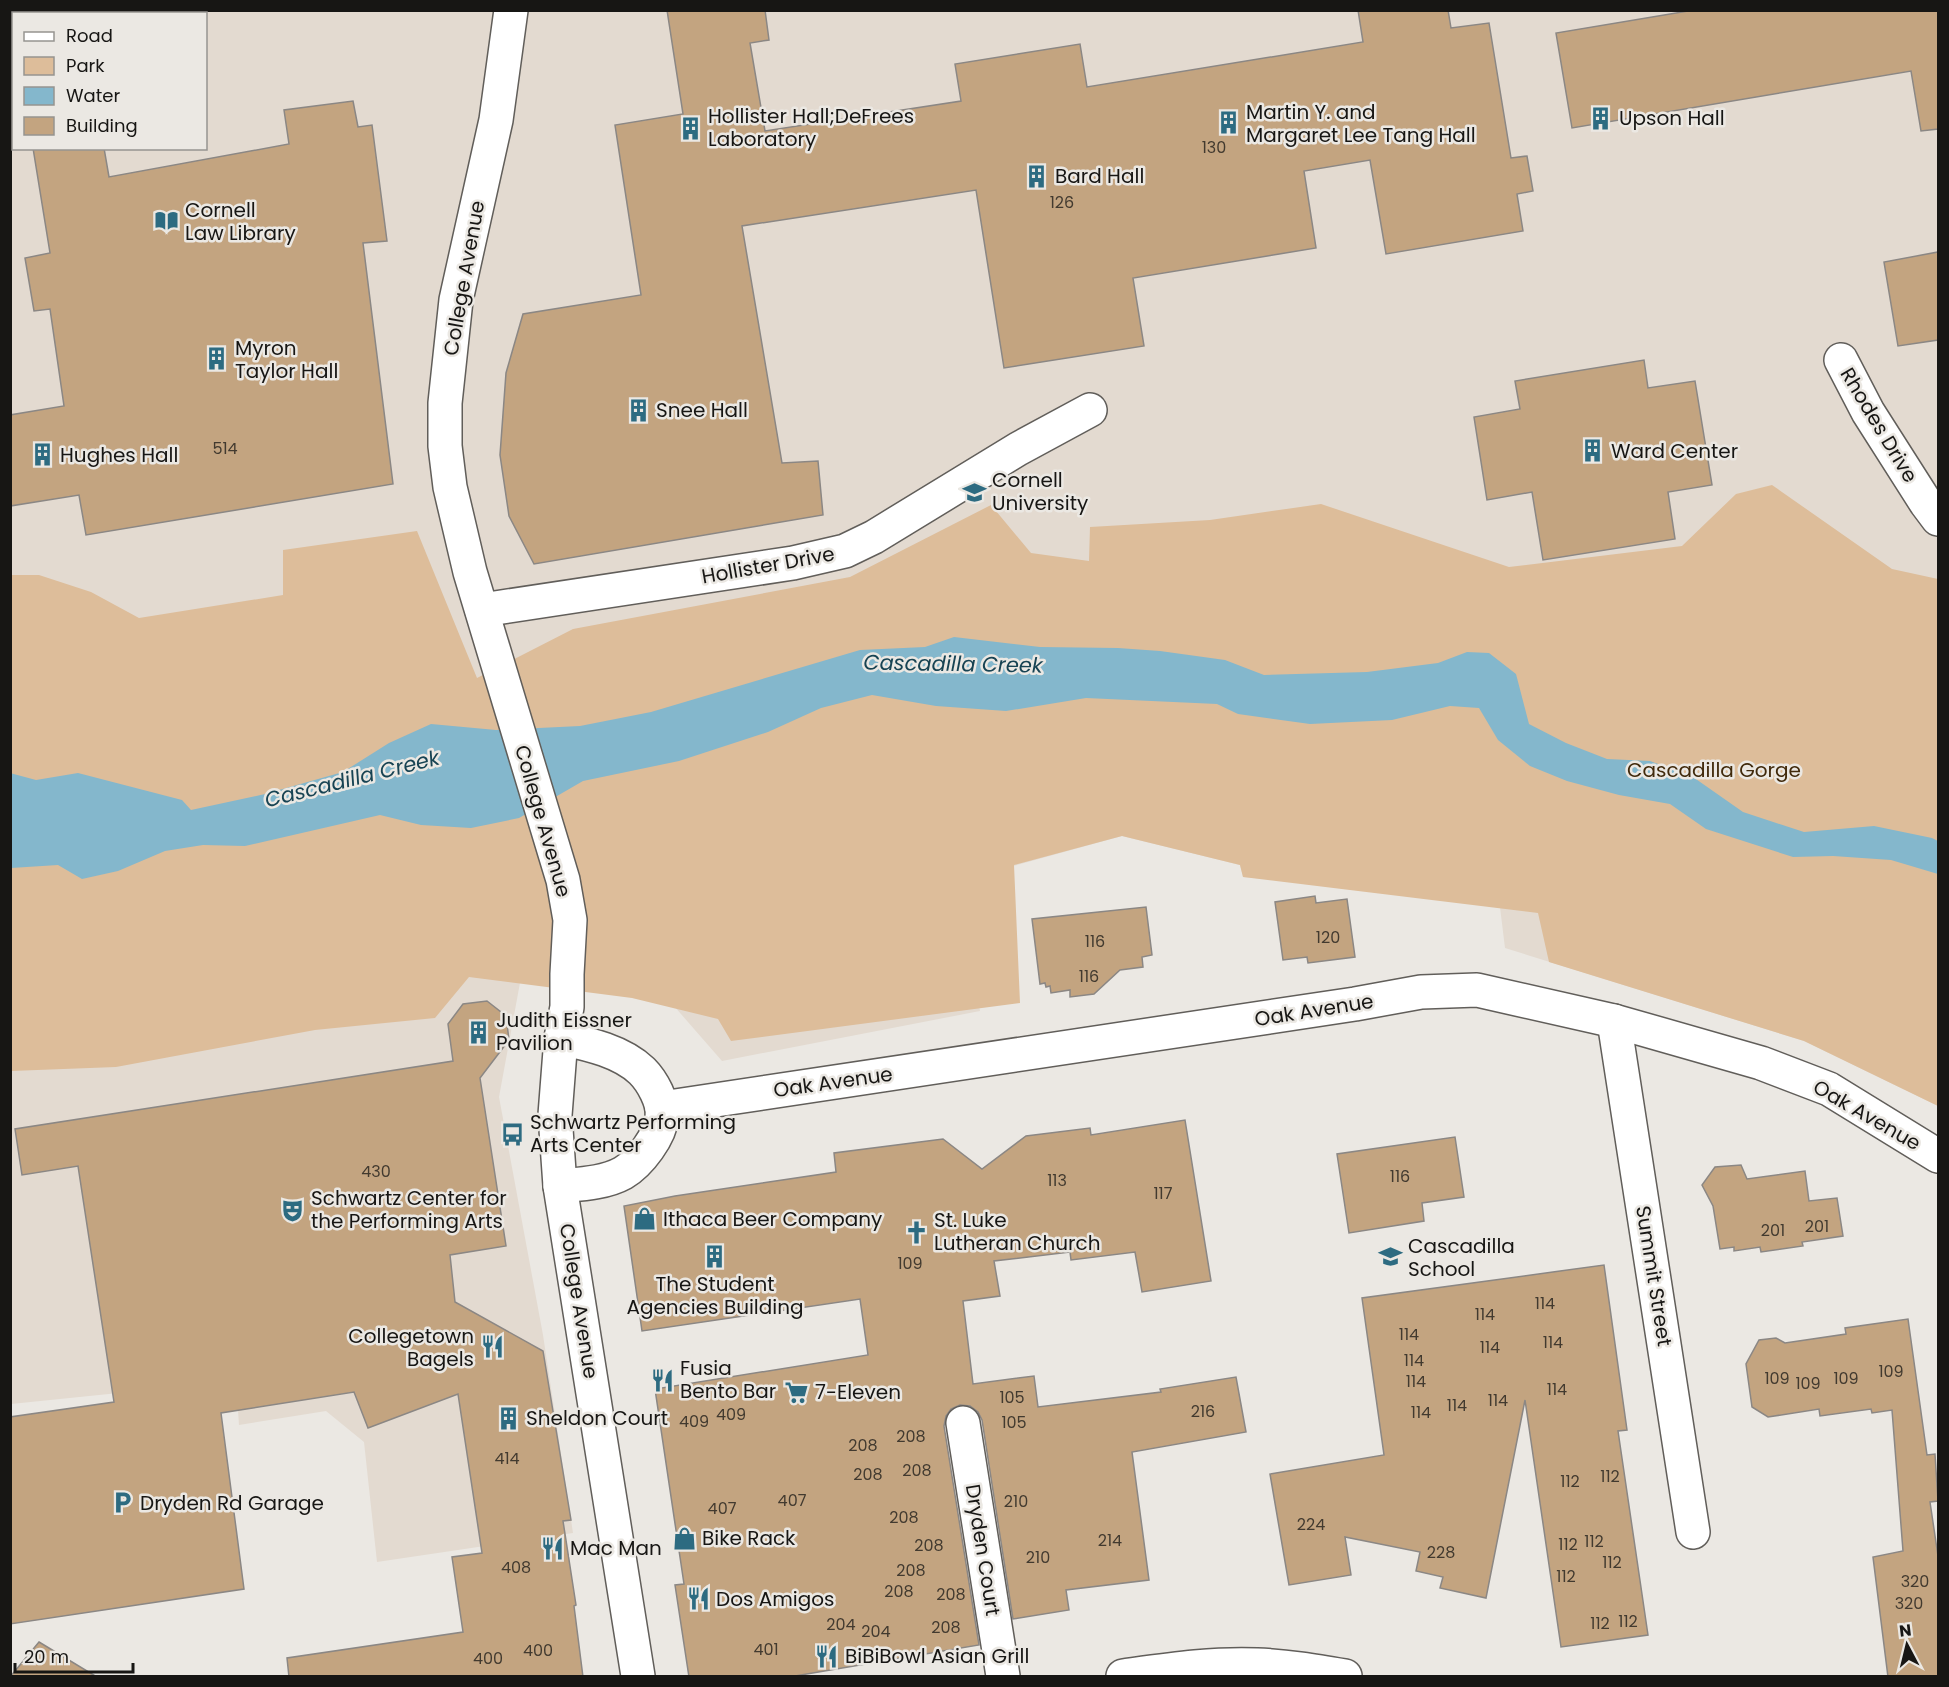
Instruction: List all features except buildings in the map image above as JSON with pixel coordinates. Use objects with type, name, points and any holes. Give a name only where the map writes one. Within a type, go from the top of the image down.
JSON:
[{"type":"street","name":"College Avenue","points":[[511,10],[496,120],[456,300],[445,404],[445,446],[450,487],[465,553],[563,880],[570,920],[567,1007],[561,1038],[555,1115],[561,1186],[638,1677]]},
{"type":"street","name":"Rhodes Drive","points":[[1841,360],[1868,412],[1938,519]]},
{"type":"street","name":"Hollister Drive","points":[[482,610],[793,563],[845,551],[874,537],[1018,449],[1090,410]]},
{"type":"street","name":"Oak Avenue","points":[[662,1108],[1343,1006],[1421,992],[1477,990],[1614,1021],[1761,1063],[1829,1089],[1938,1156]]},
{"type":"street","name":"Summit Street","points":[[1614,1021],[1693,1532]]},
{"type":"street","points":[[561,1038],[597,1047],[633,1065],[649,1081],[662,1108],[659,1127],[639,1161],[623,1173],[609,1178],[591,1183],[561,1186]]},
{"type":"street","name":"Dryden Court","points":[[963,1423],[1003,1677]]},
{"type":"street","points":[[1136,1676],[1188,1667],[1256,1664],[1306,1669],[1345,1677]]},
{"type":"shaded area","name":"Cornell University","points":[[10,11],[1938,11],[1938,1106],[1804,1041],[1505,948],[1499,899],[1243,877],[1240,865],[1122,836],[959,881],[980,1011],[722,1061],[612,935],[524,961],[499,1097],[543,1335],[573,1533],[377,1562],[364,1442],[326,1411],[239,1425],[236,1381],[11,1404]]},
{"type":"green space","name":"Cascadilla Gorge","points":[[1772,485],[1892,569],[1938,579],[1938,1106],[1804,1041],[1549,962],[1538,913],[1243,877],[1240,865],[1122,836],[1014,865],[1020,1003],[731,1041],[718,1019],[632,998],[469,977],[435,1018],[315,1030],[116,1067],[11,1071],[10,575],[39,575],[91,592],[139,618],[283,595],[283,550],[417,531],[477,678],[573,629],[850,577],[991,505],[1031,553],[1089,561],[1090,527],[1210,520],[1321,504],[1509,567],[1682,546],[1736,494]]},
{"type":"water","name":"Cascadilla Creek","points":[[954,637],[1040,647],[1160,651],[1225,660],[1264,675],[1367,672],[1438,663],[1467,652],[1489,653],[1516,674],[1529,724],[1566,743],[1607,759],[1650,761],[1693,777],[1743,812],[1804,832],[1874,826],[1932,838],[1938,841],[1938,874],[1891,860],[1833,856],[1793,857],[1706,829],[1670,804],[1619,795],[1567,781],[1530,766],[1498,740],[1479,708],[1450,706],[1392,720],[1310,724],[1238,714],[1217,704],[1086,698],[1006,711],[936,706],[872,695],[821,708],[768,732],[679,761],[583,781],[519,818],[471,828],[421,825],[380,815],[245,846],[203,845],[165,851],[118,871],[82,879],[58,865],[11,868],[10,773],[36,780],[78,773],[182,800],[191,810],[265,794],[343,772],[389,743],[431,724],[496,730],[580,726],[651,712],[860,650],[925,647]]},
{"type":"place","name":"Upson Hall","points":[[1601,118]]},
{"type":"place","name":"Martin Y. and Margaret Lee Tang Hall","points":[[1228,123]]},
{"type":"place","name":"Hollister Hall;DeFrees Laboratory","points":[[690,128]]},
{"type":"place","name":"Bard Hall","points":[[1037,176]]},
{"type":"place","name":"Cornell Law Library","points":[[167,221]]},
{"type":"place","name":"Myron Taylor Hall","points":[[217,359]]},
{"type":"place","name":"Snee Hall","points":[[638,410]]},
{"type":"place","name":"Ward Center","points":[[1593,451]]},
{"type":"place","name":"Hughes Hall","points":[[42,455]]},
{"type":"place","name":"Cornell University","points":[[974,492]]},
{"type":"place","name":"Judith Eissner Pavilion","points":[[478,1032]]},
{"type":"place","name":"Schwartz Performing Arts Center","points":[[512,1134]]},
{"type":"place","name":"Schwartz Center for the Performing Arts","points":[[293,1210]]},
{"type":"place","name":"Ithaca Beer Company","points":[[645,1219]]},
{"type":"place","name":"St. Luke Lutheran Church","points":[[916,1232]]},
{"type":"place","name":"The Student Agencies Building","points":[[715,1256]]},
{"type":"place","name":"Cascadilla School","points":[[1390,1257]]},
{"type":"place","name":"Collegetown Bagels","points":[[492,1347]]},
{"type":"place","name":"Fusia Bento Bar","points":[[662,1380]]},
{"type":"place","name":"7-Eleven","points":[[797,1392]]},
{"type":"place","name":"Sheldon Court","points":[[508,1418]]},
{"type":"place","name":"Dryden Rd Garage","points":[[122,1503]]},
{"type":"place","name":"Bike Rack","points":[[684,1538]]},
{"type":"place","name":"Mac Man","points":[[552,1548]]},
{"type":"place","name":"Dos Amigos","points":[[698,1599]]},
{"type":"place","name":"BiBiBowl Asian Grill","points":[[827,1656]]}]
